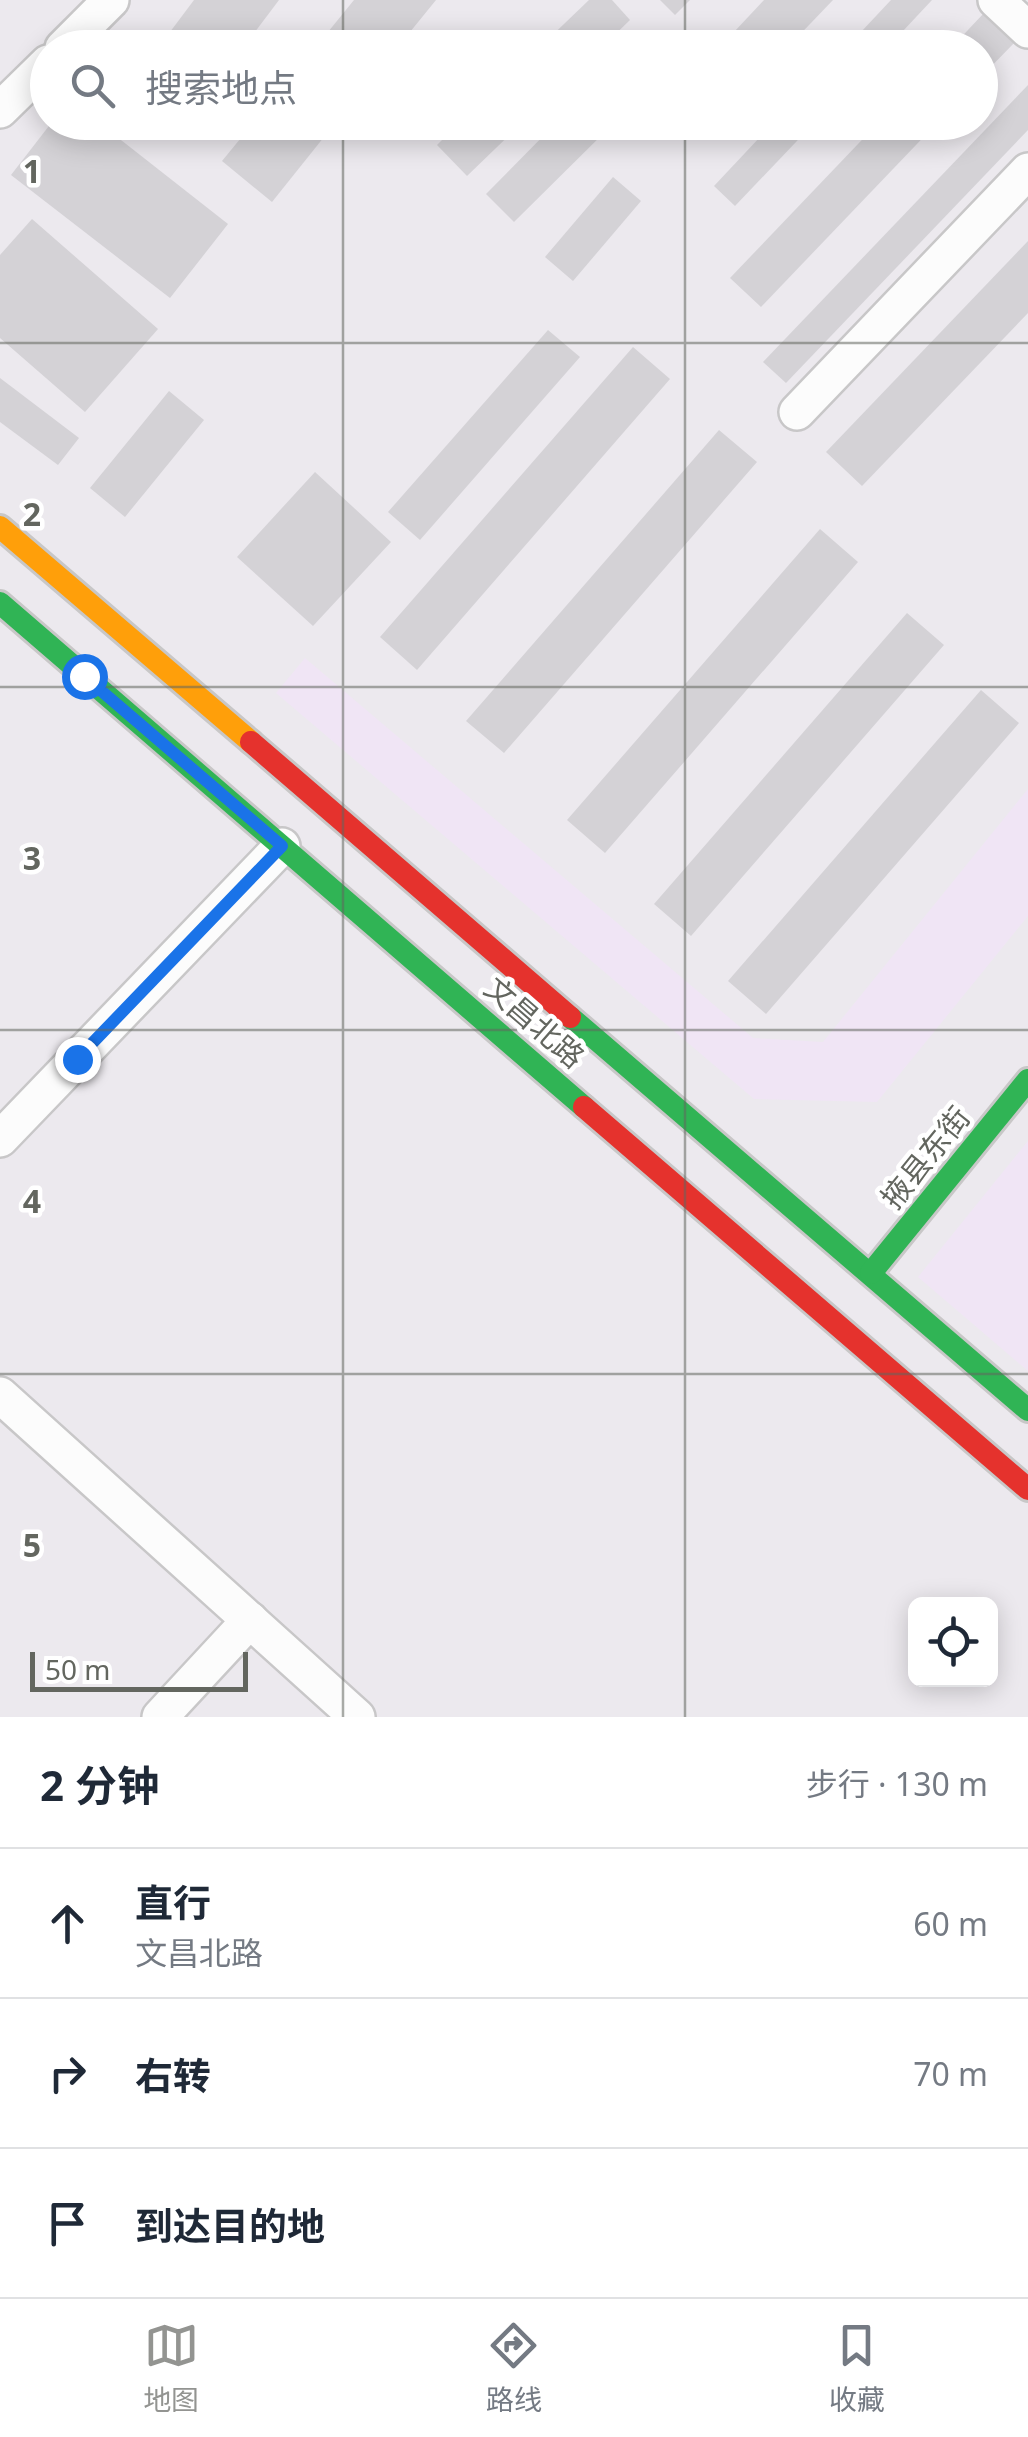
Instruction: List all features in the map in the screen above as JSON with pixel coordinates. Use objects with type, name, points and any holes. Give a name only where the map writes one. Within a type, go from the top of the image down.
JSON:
[{"type":"main road","name":"文昌北路","points":[[0,527],[1028,1410]]},
{"type":"main road","name":"文昌北路","points":[[0,603],[1028,1489]]},
{"type":"main road","name":"掖县东街","points":[[870,1273],[1028,1080]]},
{"type":"street","points":[[81,30],[111,0]]},
{"type":"street","points":[[996,0],[1028,30]]},
{"type":"street","points":[[0,110],[30,81]]},
{"type":"street","points":[[796,412],[1028,170]]},
{"type":"street","points":[[0,1139],[282,846]]},
{"type":"street","points":[[0,1395],[357,1717]]},
{"type":"street","points":[[160,1717],[250,1620]]},
{"type":"shaded area","points":[[305,658],[753,1038],[823,1042],[1028,789],[1028,916],[877,1102],[754,1099],[276,693]]},
{"type":"shaded area","points":[[1028,1141],[1028,1371],[918,1277]]},
{"type":"building","points":[[194,0],[279,0],[256,30],[172,30]]},
{"type":"building","points":[[354,0],[436,0],[412,30],[330,30]]},
{"type":"building","points":[[589,0],[612,0],[630,20],[620,30],[558,30]]},
{"type":"building","points":[[660,0],[690,0],[675,15]]},
{"type":"building","points":[[764,0],[833,0],[804,30],[736,30]]},
{"type":"building","points":[[891,0],[932,0],[904,30],[863,30]]},
{"type":"building","points":[[984,13],[1015,42],[998,59],[998,30],[968,30]]},
{"type":"building","points":[[1028,85],[1028,130],[786,383],[763,362],[975,140],[998,140],[998,116]]},
{"type":"building","points":[[38,140],[121,140],[228,224],[170,298],[11,175]]},
{"type":"building","points":[[239,140],[322,140],[272,202],[222,161]]},
{"type":"building","points":[[442,140],[504,140],[467,176],[437,145]]},
{"type":"building","points":[[539,140],[597,140],[514,222],[486,194]]},
{"type":"building","points":[[757,140],[798,140],[735,206],[714,186]]},
{"type":"building","points":[[862,140],[921,140],[761,307],[730,278]]},
{"type":"building","points":[[613,177],[641,201],[573,281],[545,257]]},
{"type":"building","points":[[32,219],[158,329],[85,412],[0,338],[0,255]]},
{"type":"building","points":[[1028,241],[1028,313],[862,486],[826,452]]},
{"type":"building","points":[[548,330],[580,357],[420,540],[388,512]]},
{"type":"building","points":[[633,347],[670,379],[417,670],[380,637]]},
{"type":"building","points":[[0,378],[79,438],[58,465],[0,422]]},
{"type":"building","points":[[169,391],[204,420],[125,517],[90,488]]},
{"type":"building","points":[[719,430],[757,462],[504,753],[466,721]]},
{"type":"building","points":[[315,472],[391,542],[313,626],[237,557]]},
{"type":"building","points":[[820,529],[858,562],[605,853],[567,820]]},
{"type":"building","points":[[907,613],[944,645],[691,936],[654,904]]},
{"type":"building","points":[[981,690],[1019,723],[766,1014],[728,981]]},
{"type":"traffic: fast","points":[[0,603],[584,1107]]},
{"type":"traffic: fast","points":[[570,1017],[1028,1410]]},
{"type":"traffic: fast","points":[[871,1273],[1028,1080]]},
{"type":"traffic: slow","points":[[0,527],[251,742]]},
{"type":"traffic: jam","points":[[251,742],[570,1017]]},
{"type":"traffic: jam","points":[[584,1107],[1028,1489]]},
{"type":"route","points":[[77,1059],[282,846],[84,676]]}]
